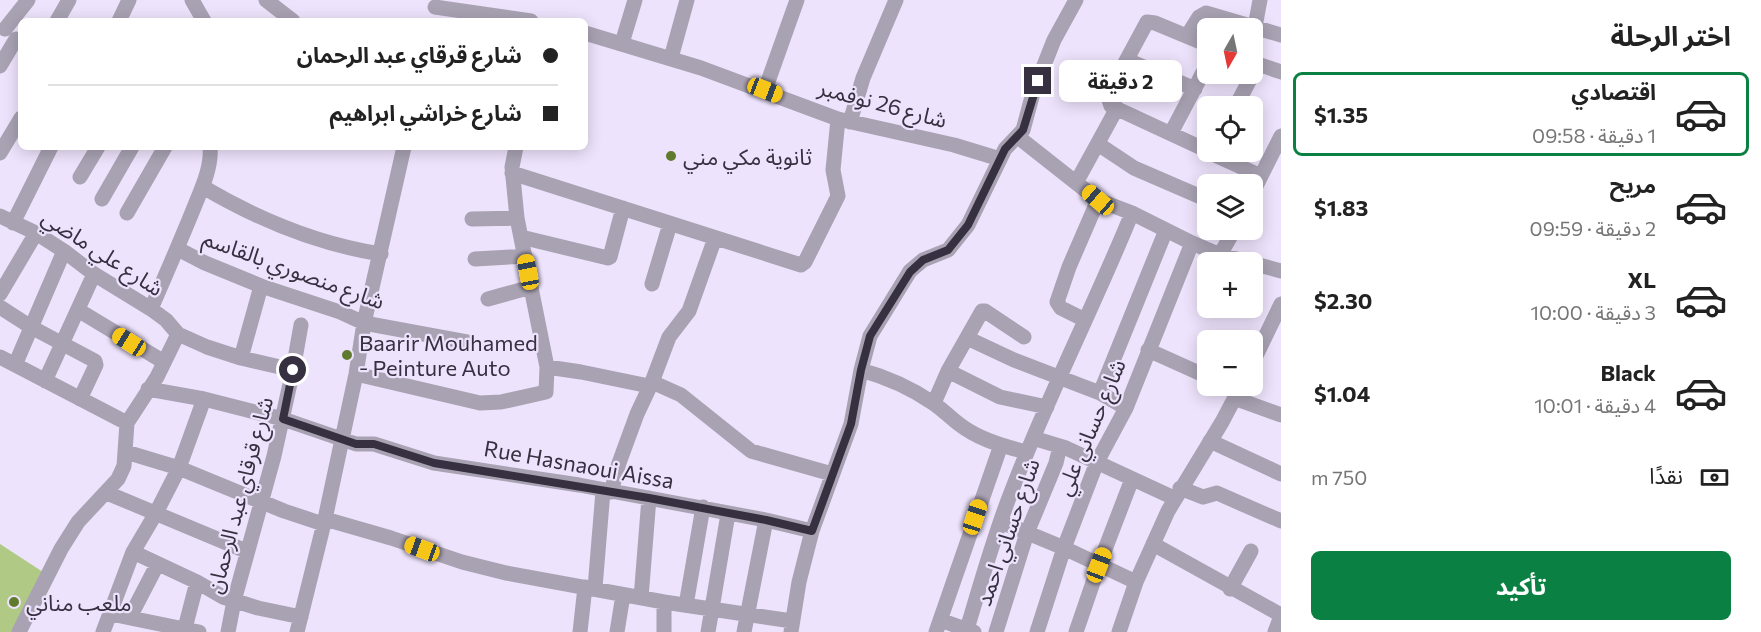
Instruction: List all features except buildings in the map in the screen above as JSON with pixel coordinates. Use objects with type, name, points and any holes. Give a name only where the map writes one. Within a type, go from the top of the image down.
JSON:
[{"type":"street","points":[[18,18],[28,0]]},
{"type":"street","points":[[59,18],[69,0]]},
{"type":"street","points":[[120,18],[129,0]]},
{"type":"street","points":[[192,0],[202,18]]},
{"type":"street","points":[[266,0],[289,18]]},
{"type":"street","points":[[622,43],[635,0]]},
{"type":"street","points":[[671,58],[687,0]]},
{"type":"street","points":[[765,90],[797,0]]},
{"type":"street","points":[[512,173],[798,266],[803,264],[838,196],[832,170],[844,121],[896,0]]},
{"type":"street","points":[[126,452],[178,468],[261,502],[391,538],[462,562],[506,573],[623,595],[748,615],[791,627],[812,531],[851,424],[870,336],[903,281],[915,266],[923,260],[942,254],[954,245],[968,225],[1005,149],[1018,137],[1025,125],[1034,93],[1054,40],[1076,0]]},
{"type":"street","points":[[1257,18],[1260,0]]},
{"type":"street","points":[[1187,36],[1202,14],[1215,7],[1237,18]]},
{"type":"street","points":[[434,9],[507,18]]},
{"type":"street","points":[[0,66],[10,34],[18,19]]},
{"type":"street","points":[[1197,40],[1155,23],[1147,22],[1110,96],[1109,103],[1197,146]]},
{"type":"street","points":[[1263,29],[1281,35]]},
{"type":"street","name":"شارع 26 نوفمبر","points":[[588,34],[671,58],[765,90],[844,121],[954,145],[1000,159]]},
{"type":"street","points":[[1127,60],[1195,89]]},
{"type":"street","points":[[1263,66],[1281,72]]},
{"type":"street","points":[[1171,133],[1198,84]]},
{"type":"street","points":[[1077,181],[1117,108]]},
{"type":"street","points":[[0,153],[18,123]]},
{"type":"street","points":[[1262,174],[1281,136]]},
{"type":"street","points":[[1018,137],[1077,181],[1098,200],[1132,213],[1213,252]]},
{"type":"street","points":[[1098,144],[1134,168],[1197,195]]},
{"type":"street","points":[[6,219],[49,150]]},
{"type":"street","points":[[80,177],[96,150]]},
{"type":"street","points":[[102,200],[130,150]]},
{"type":"street","points":[[127,213],[163,150]]},
{"type":"street","points":[[151,309],[203,187],[210,150]]},
{"type":"street","points":[[133,552],[234,601],[299,625],[310,602],[324,521],[356,374],[364,323],[403,150]]},
{"type":"street","points":[[356,374],[480,403],[501,402],[543,394],[547,390],[547,367],[517,218],[512,173],[516,150]]},
{"type":"street","points":[[1231,162],[1257,174]]},
{"type":"street","points":[[203,187],[242,209],[286,229],[325,242],[381,254]]},
{"type":"street","points":[[1085,320],[1061,308],[1057,302],[1069,267],[1098,200]]},
{"type":"street","points":[[521,237],[608,258],[623,208]]},
{"type":"street","points":[[1001,446],[938,626],[971,631],[1001,522],[1030,445],[1132,213]]},
{"type":"street","points":[[472,219],[517,218]]},
{"type":"street","name":"شارع علي ماضي","points":[[6,219],[36,233],[94,274],[151,309],[166,320],[178,334]]},
{"type":"street","points":[[652,284],[670,224]]},
{"type":"street","points":[[1100,393],[1166,230]]},
{"type":"street","points":[[0,294],[36,233]]},
{"type":"street","points":[[580,632],[607,492],[669,337],[689,311],[714,238]]},
{"type":"street","name":"شارع حساني علي","points":[[1036,632],[1064,548],[1097,462],[1126,408],[1192,243]]},
{"type":"street","name":"شارع منصوري بالقاسم","points":[[178,249],[261,286],[340,312],[364,323],[467,342]]},
{"type":"street","points":[[15,365],[64,251]]},
{"type":"street","points":[[475,259],[525,256]]},
{"type":"street","points":[[1263,266],[1281,271]]},
{"type":"street","points":[[45,381],[94,274]]},
{"type":"street","points":[[241,358],[261,286]]},
{"type":"street","points":[[488,299],[531,287]]},
{"type":"street","points":[[1263,349],[1275,332],[1281,304]]},
{"type":"street","points":[[0,307],[96,363],[80,399]]},
{"type":"street","points":[[78,310],[164,363]]},
{"type":"street","points":[[934,403],[948,371],[983,310],[1024,336]]},
{"type":"street","name":"شارع قرقاي عبد الرحمان","points":[[228,632],[246,551],[283,419],[301,326]]},
{"type":"street","points":[[19,632],[61,549],[78,522],[107,493],[121,473],[126,452],[128,423],[164,363],[178,334]]},
{"type":"street","name":"شارع قرقاي عبد الرحمان","points":[[178,334],[207,347],[241,358],[293,370]]},
{"type":"street","points":[[967,338],[1100,393],[1126,408]]},
{"type":"street","points":[[1148,350],[1197,372]]},
{"type":"street","points":[[0,357],[128,423]]},
{"type":"street","points":[[547,367],[651,384],[681,395],[751,451],[832,474]]},
{"type":"street","points":[[861,370],[890,380],[934,403],[967,430],[1001,446],[1060,446],[1132,479],[1177,493],[1203,497],[1217,493],[1281,521]]},
{"type":"street","points":[[948,371],[1000,397],[1047,407]]},
{"type":"street","name":"Rue Hasnaoui Aissa","points":[[148,389],[204,399],[283,419],[356,444],[374,444],[434,463],[716,509],[812,531]]},
{"type":"street","points":[[1119,632],[1136,582],[1177,493],[1222,422],[1233,396]]},
{"type":"street","points":[[1246,396],[1281,415]]},
{"type":"street","points":[[103,632],[133,552],[156,513],[178,468],[204,399]]},
{"type":"street","points":[[1210,441],[1281,474]]},
{"type":"street","name":"شارع حساني احمد","points":[[996,632],[1027,533],[1056,463],[1060,446]]},
{"type":"street","points":[[1077,632],[1099,565],[1132,479]]},
{"type":"street","points":[[107,493],[246,551]]},
{"type":"street","points":[[641,598],[649,498]]},
{"type":"street","points":[[686,605],[716,509]]},
{"type":"street","points":[[708,632],[716,509]]},
{"type":"street","points":[[744,632],[766,520]]},
{"type":"street","points":[[1001,522],[1064,548],[1136,582]]},
{"type":"street","points":[[1153,544],[1230,589],[1281,615],[1275,632]]},
{"type":"street","points":[[1230,589],[1251,551]]},
{"type":"street","points":[[130,617],[158,565]]},
{"type":"street","points":[[111,614],[189,631],[197,582]]},
{"type":"street","points":[[617,632],[623,595]]},
{"type":"street","points":[[664,602],[664,632]]},
{"type":"green space","name":"ملعب مناني","points":[[0,544],[43,572],[14,632],[0,632]]},
{"type":"place","name":"ثانوية مكي مني","points":[[671,156]]},
{"type":"place","name":"Baarir Mouhamed - Peinture Auto","points":[[347,355]]},
{"type":"place","name":"ملعب مناني","points":[[14,602]]},
{"type":"route","points":[[293,370],[283,419],[356,444],[374,444],[434,463],[703,507],[812,531],[851,424],[870,336],[903,281],[915,266],[923,260],[948,250],[968,225],[1005,149],[1023,130],[1038,81]]}]
